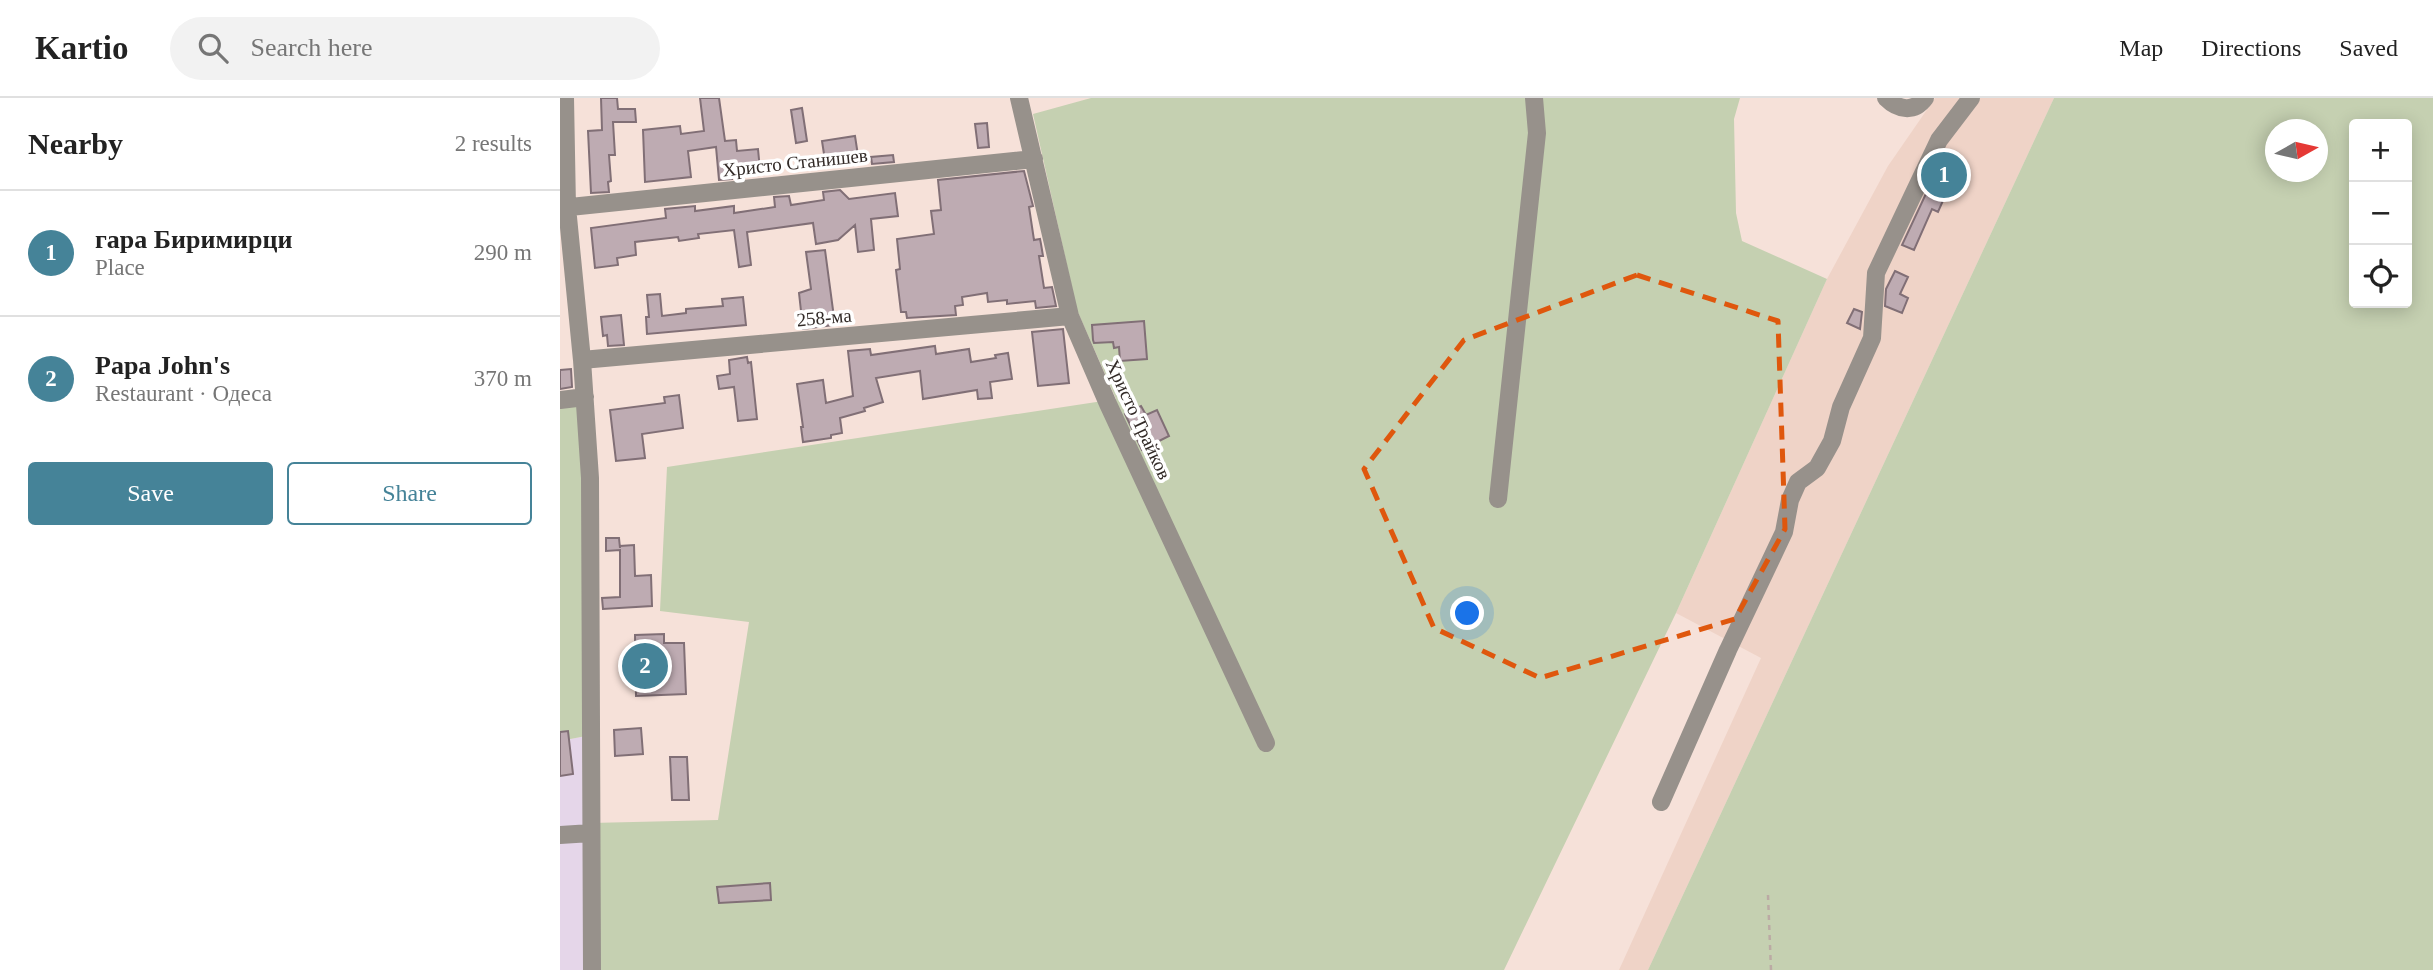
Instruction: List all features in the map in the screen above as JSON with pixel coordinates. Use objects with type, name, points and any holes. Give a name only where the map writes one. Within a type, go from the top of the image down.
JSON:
[{"type":"street","points":[[565,98],[563,207],[582,360],[590,478],[592,970]]},
{"type":"street","name":"Христо Трайков","points":[[1019,98],[1070,316],[1108,404],[1266,743]]},
{"type":"street","points":[[1498,499],[1536,133],[1534,98]]},
{"type":"street","points":[[1886,98],[1899,108],[1912,109],[1924,98]]},
{"type":"street","points":[[1661,802],[1727,650],[1784,531],[1790,500],[1798,482],[1817,468],[1832,441],[1841,407],[1872,338],[1876,274],[1940,140],[1971,98]]},
{"type":"street","name":"Христо Станишев","points":[[563,207],[1034,159]]},
{"type":"street","name":"258-ма","points":[[582,360],[1070,316]]},
{"type":"street","points":[[560,400],[585,397]]},
{"type":"street","points":[[560,835],[591,833]]},
{"type":"path","points":[[1768,895],[1771,970]]},
{"type":"highlighted area","points":[[1637,275],[1778,321],[1785,529],[1735,619],[1540,678],[1434,628],[1364,469],[1464,340]]},
{"type":"shaded area","points":[[1935,98],[2054,98],[1648,970],[1619,970],[1761,658],[1676,613],[1827,279],[1888,166]]},
{"type":"shaded area","points":[[591,735],[592,970],[560,970],[560,741]]},
{"type":"green space","points":[[1091,98],[1740,98],[1734,119],[1736,213],[1742,241],[1827,279],[1676,613],[1504,970],[592,970],[591,823],[718,820],[749,622],[660,611],[667,467],[1116,399],[1077,310],[1033,114]]},
{"type":"green space","points":[[2054,98],[2433,98],[2433,970],[1648,970]]},
{"type":"green space","points":[[585,397],[591,735],[560,741],[560,400]]},
{"type":"building","points":[[601,98],[617,98],[618,109],[635,109],[636,122],[613,122],[615,155],[609,155],[609,192],[591,193],[588,131],[602,130]]},
{"type":"building","points":[[700,98],[719,98],[725,141],[736,140],[737,151],[758,149],[760,170],[732,173],[732,179],[719,180],[716,147],[688,151],[691,177],[645,182],[643,130],[680,126],[681,134],[704,131]]},
{"type":"building","points":[[802,108],[807,141],[796,143],[791,110]]},
{"type":"building","points":[[987,123],[989,147],[978,148],[975,124]]},
{"type":"building","points":[[855,136],[859,162],[826,167],[822,141]]},
{"type":"building","points":[[893,155],[894,162],[872,164],[871,157]]},
{"type":"building","points":[[1944,155],[1966,165],[1950,199],[1945,196],[1938,212],[1932,209],[1914,250],[1902,245]]},
{"type":"building","points":[[1024,171],[1033,206],[1029,207],[1034,240],[1040,239],[1041,244],[1043,256],[1039,256],[1044,288],[1052,287],[1056,306],[1036,308],[1035,301],[1007,304],[1007,300],[988,302],[987,293],[962,297],[963,305],[955,306],[956,315],[907,318],[906,312],[901,312],[896,270],[900,269],[897,239],[934,234],[931,211],[941,210],[938,180]]},
{"type":"building","points":[[840,190],[849,199],[895,193],[898,216],[871,219],[874,250],[858,252],[855,225],[838,240],[816,244],[813,223],[747,232],[751,265],[739,267],[734,230],[698,234],[699,238],[679,241],[678,237],[635,242],[636,255],[617,258],[618,265],[595,268],[591,228],[666,218],[665,209],[695,206],[695,211],[734,206],[734,213],[775,207],[774,197],[789,196],[791,205],[824,200],[823,192]]},
{"type":"building","points":[[825,250],[835,325],[803,329],[799,293],[811,289],[806,252]]},
{"type":"building","points":[[1895,271],[1908,277],[1900,294],[1908,298],[1902,313],[1885,306],[1886,289]]},
{"type":"building","points":[[660,294],[662,316],[686,313],[686,309],[723,306],[722,299],[743,297],[746,325],[647,334],[647,295]]},
{"type":"building","points":[[1854,309],[1862,312],[1860,329],[1847,323]]},
{"type":"building","points":[[621,315],[624,345],[608,346],[607,335],[603,336],[601,317]]},
{"type":"building","points":[[1144,321],[1147,359],[1120,361],[1119,347],[1114,348],[1113,342],[1094,343],[1092,325]]},
{"type":"building","points":[[1063,329],[1069,383],[1038,386],[1032,332]]},
{"type":"building","points":[[935,346],[936,354],[969,349],[971,362],[1008,353],[1012,379],[990,382],[992,398],[978,399],[977,390],[923,399],[920,371],[876,378],[883,402],[864,408],[865,411],[840,418],[842,433],[831,435],[831,438],[803,442],[797,384],[823,380],[826,403],[853,396],[848,351],[870,349],[871,355]]},
{"type":"building","points":[[747,357],[748,363],[751,362],[757,419],[738,421],[734,387],[719,389],[717,376],[730,374],[729,360]]},
{"type":"building","points":[[571,369],[572,387],[560,389],[560,370]]},
{"type":"building","points":[[679,395],[683,428],[642,434],[645,458],[616,461],[610,410],[665,403],[664,397]]},
{"type":"building","points":[[1141,406],[1146,415],[1157,410],[1169,436],[1155,443],[1156,446],[1142,450],[1125,414]]},
{"type":"building","points":[[606,538],[619,538],[620,548],[634,545],[635,576],[651,575],[652,606],[603,609],[602,598],[620,597],[620,550],[606,551]]},
{"type":"building","points":[[664,634],[664,643],[684,643],[686,694],[636,696],[635,635]]},
{"type":"building","points":[[641,728],[643,754],[615,756],[614,730]]},
{"type":"building","points":[[568,731],[573,774],[560,776],[560,732]]},
{"type":"building","points":[[670,757],[687,757],[689,800],[672,800]]},
{"type":"building","points":[[770,883],[771,900],[719,903],[717,887]]},
{"type":"place","name":"гара Биримирци","points":[[1944,175]]},
{"type":"place","name":"Papa John's","points":[[645,666]]}]
